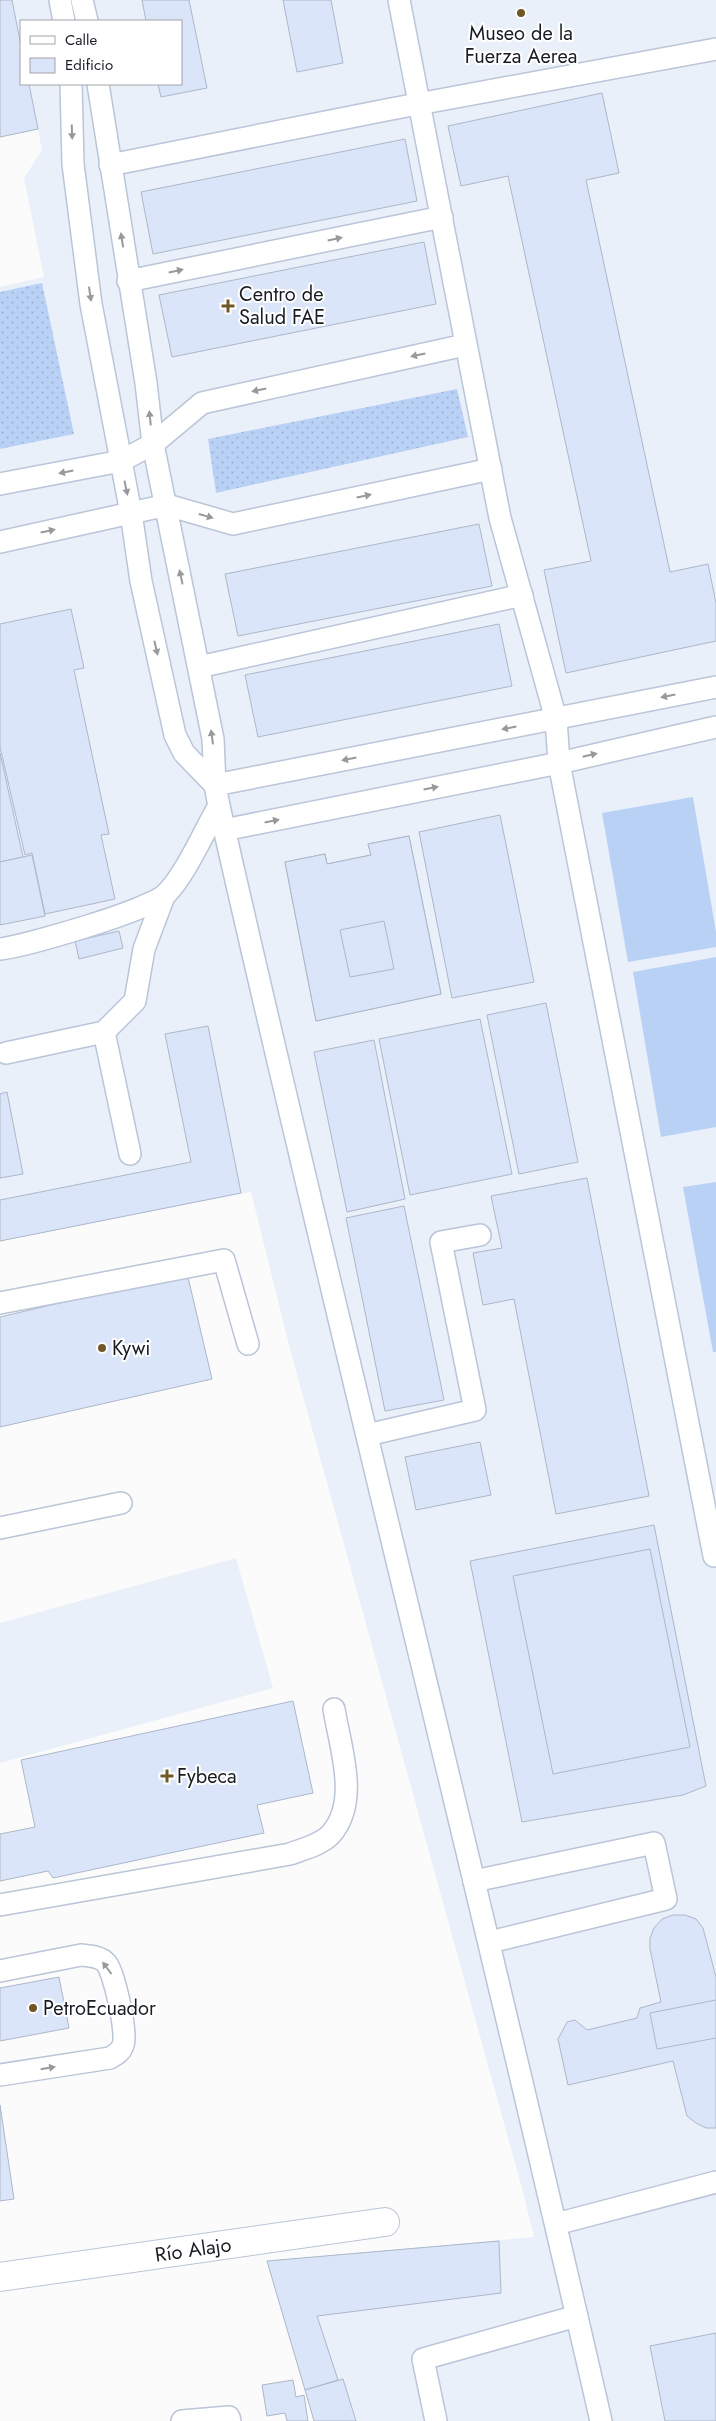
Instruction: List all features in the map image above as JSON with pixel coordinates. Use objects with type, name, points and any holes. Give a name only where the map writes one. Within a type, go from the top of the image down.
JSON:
[{"type":"street","name":"Río Alajo","points":[[0,2277],[385,2222]]},
{"type":"lane","points":[[60,0],[64,20]]},
{"type":"lane","points":[[82,0],[86,20]]},
{"type":"lane","points":[[400,0],[465,345],[500,518],[556,719],[559,762],[714,1556],[716,1555]]},
{"type":"lane","points":[[110,165],[420,104],[716,49]]},
{"type":"lane","points":[[71,85],[73,164],[77,201],[100,356],[131,513],[140,581],[175,735],[184,753],[217,796]]},
{"type":"lane","points":[[98,85],[128,281],[146,383],[153,444],[167,505],[213,739],[217,796],[224,830],[366,1435],[433,1701],[601,2421]]},
{"type":"lane","points":[[128,281],[442,217]]},
{"type":"lane","points":[[0,484],[120,461],[153,444],[202,403],[465,345]]},
{"type":"lane","points":[[0,542],[167,505],[233,524],[491,469]]},
{"type":"lane","points":[[199,667],[522,595]]},
{"type":"lane","points":[[217,796],[556,719],[716,686]]},
{"type":"lane","points":[[224,830],[559,762],[716,727]]},
{"type":"lane","points":[[6,1053],[104,1032],[135,1002],[144,949],[164,896],[176,882],[217,796]]},
{"type":"lane","points":[[0,949],[38,941],[133,910],[164,896]]},
{"type":"lane","points":[[104,1032],[130,1154]]},
{"type":"lane","points":[[366,1435],[475,1410],[441,1242],[480,1235]]},
{"type":"lane","points":[[0,1303],[224,1260],[248,1344]]},
{"type":"lane","points":[[0,1528],[121,1504]]},
{"type":"lane","points":[[0,1905],[290,1854],[311,1847],[331,1834],[340,1818],[345,1800],[346,1782],[334,1709]]},
{"type":"lane","points":[[474,1881],[654,1843],[666,1900],[490,1942]]},
{"type":"lane","points":[[0,1971],[80,1955],[93,1956],[106,1963],[113,1975],[124,2032],[124,2044],[119,2052],[110,2058],[0,2075]]},
{"type":"lane","points":[[556,2224],[716,2182]]},
{"type":"lane","points":[[436,2421],[423,2359],[577,2316]]},
{"type":"lane","points":[[182,2421],[229,2417],[230,2421]]},
{"type":"shaded area","points":[[0,0],[716,0],[716,2421],[314,2421],[267,2261],[534,2237],[290,1349],[251,1192],[0,1241],[0,287],[44,277],[24,178],[42,150],[38,130],[0,137]]},
{"type":"shaded area","points":[[42,283],[74,434],[0,449],[0,292]]},
{"type":"shaded area","points":[[457,389],[468,437],[216,493],[208,439]]},
{"type":"shaded area","points":[[693,797],[716,932],[716,947],[628,962],[602,813]]},
{"type":"shaded area","points":[[716,957],[716,1127],[661,1137],[633,972]]},
{"type":"shaded area","points":[[716,1182],[716,1352],[713,1352],[683,1187]]},
{"type":"shaded area","points":[[236,1558],[273,1688],[0,1763],[0,1623]]},
{"type":"building","points":[[0,0],[12,0],[20,41],[20,85],[29,85],[38,129],[0,137]]},
{"type":"building","points":[[142,0],[189,0],[207,88],[161,97],[158,85],[182,85],[182,20],[146,20]]},
{"type":"building","points":[[283,0],[331,0],[343,63],[297,72]]},
{"type":"building","points":[[602,93],[619,173],[586,180],[670,572],[708,564],[716,603],[716,641],[566,673],[544,570],[591,561],[508,176],[461,186],[448,126]]},
{"type":"building","points":[[405,139],[417,201],[153,254],[141,192]]},
{"type":"building","points":[[424,242],[436,304],[172,357],[159,295]]},
{"type":"building","points":[[479,524],[492,586],[238,636],[225,574]]},
{"type":"building","points":[[71,609],[84,668],[74,670],[109,834],[101,835],[115,899],[45,914],[32,853],[25,855],[0,747],[0,624]]},
{"type":"building","points":[[499,624],[512,686],[258,737],[245,675]]},
{"type":"building","points":[[0,753],[23,857],[0,862]]},
{"type":"building","points":[[500,815],[534,982],[452,998],[419,832]]},
{"type":"building","points":[[409,836],[441,994],[316,1021],[285,862],[325,854],[327,864],[371,855],[368,844]],"holes":[[[384,921],[394,969],[350,977],[340,930]]]},
{"type":"building","points":[[409,836],[441,994],[316,1021],[285,862],[325,854],[327,864],[371,855],[368,844]]},
{"type":"building","points":[[32,855],[45,916],[0,925],[0,862]]},
{"type":"building","points":[[384,921],[394,969],[350,977],[340,930]]},
{"type":"building","points":[[119,931],[123,948],[79,959],[75,941]]},
{"type":"building","points":[[546,1003],[578,1162],[519,1174],[487,1015]]},
{"type":"building","points":[[480,1019],[512,1174],[410,1195],[379,1039]]},
{"type":"building","points":[[208,1026],[241,1193],[0,1241],[0,1200],[191,1162],[165,1034]]},
{"type":"building","points":[[374,1040],[405,1199],[347,1212],[314,1052]]},
{"type":"building","points":[[7,1092],[23,1174],[0,1178],[0,1094]]},
{"type":"building","points":[[587,1178],[649,1496],[556,1514],[514,1299],[483,1305],[473,1253],[502,1248],[491,1196]]},
{"type":"building","points":[[404,1206],[444,1400],[385,1411],[346,1218]]},
{"type":"building","name":"Kywi","points":[[187,1273],[212,1379],[0,1427],[0,1317]]},
{"type":"building","points":[[480,1442],[491,1495],[416,1510],[405,1457]]},
{"type":"building","points":[[654,1525],[706,1786],[683,1795],[522,1822],[470,1561]]},
{"type":"building","points":[[650,1549],[690,1747],[553,1774],[513,1576]]},
{"type":"building","name":"Fybeca","points":[[293,1701],[313,1793],[257,1805],[264,1833],[53,1878],[48,1871],[0,1881],[0,1834],[35,1827],[21,1760]]},
{"type":"building","points":[[673,1915],[685,1915],[696,1919],[703,1928],[716,1977],[716,2128],[706,2128],[687,2116],[673,2061],[568,2085],[558,2039],[567,2022],[575,2020],[587,2030],[637,2018],[640,2008],[661,2002],[650,1949],[650,1938],[654,1928],[662,1919]]},
{"type":"building","name":"PetroEcuador","points":[[59,1977],[69,2028],[0,2041],[0,1988]]},
{"type":"building","points":[[716,2000],[716,2038],[657,2049],[650,2013]]},
{"type":"building","points":[[0,2105],[14,2199],[0,2201]]},
{"type":"building","points":[[499,2241],[501,2293],[317,2316],[338,2380],[305,2390],[267,2261]]},
{"type":"building","points":[[716,2333],[716,2421],[665,2421],[650,2346]]},
{"type":"building","points":[[343,2379],[356,2421],[314,2421],[305,2390]]},
{"type":"building","points":[[293,2380],[296,2397],[304,2395],[308,2421],[287,2421],[285,2413],[267,2416],[262,2385]]},
{"type":"place","name":"Museo de la Fuerza Aerea","points":[[521,13]]},
{"type":"place","name":"Centro de Salud FAE","points":[[228,306]]},
{"type":"place","name":"Kywi","points":[[102,1348]]},
{"type":"place","name":"Fybeca","points":[[167,1776]]},
{"type":"place","name":"PetroEcuador","points":[[33,2008]]}]
